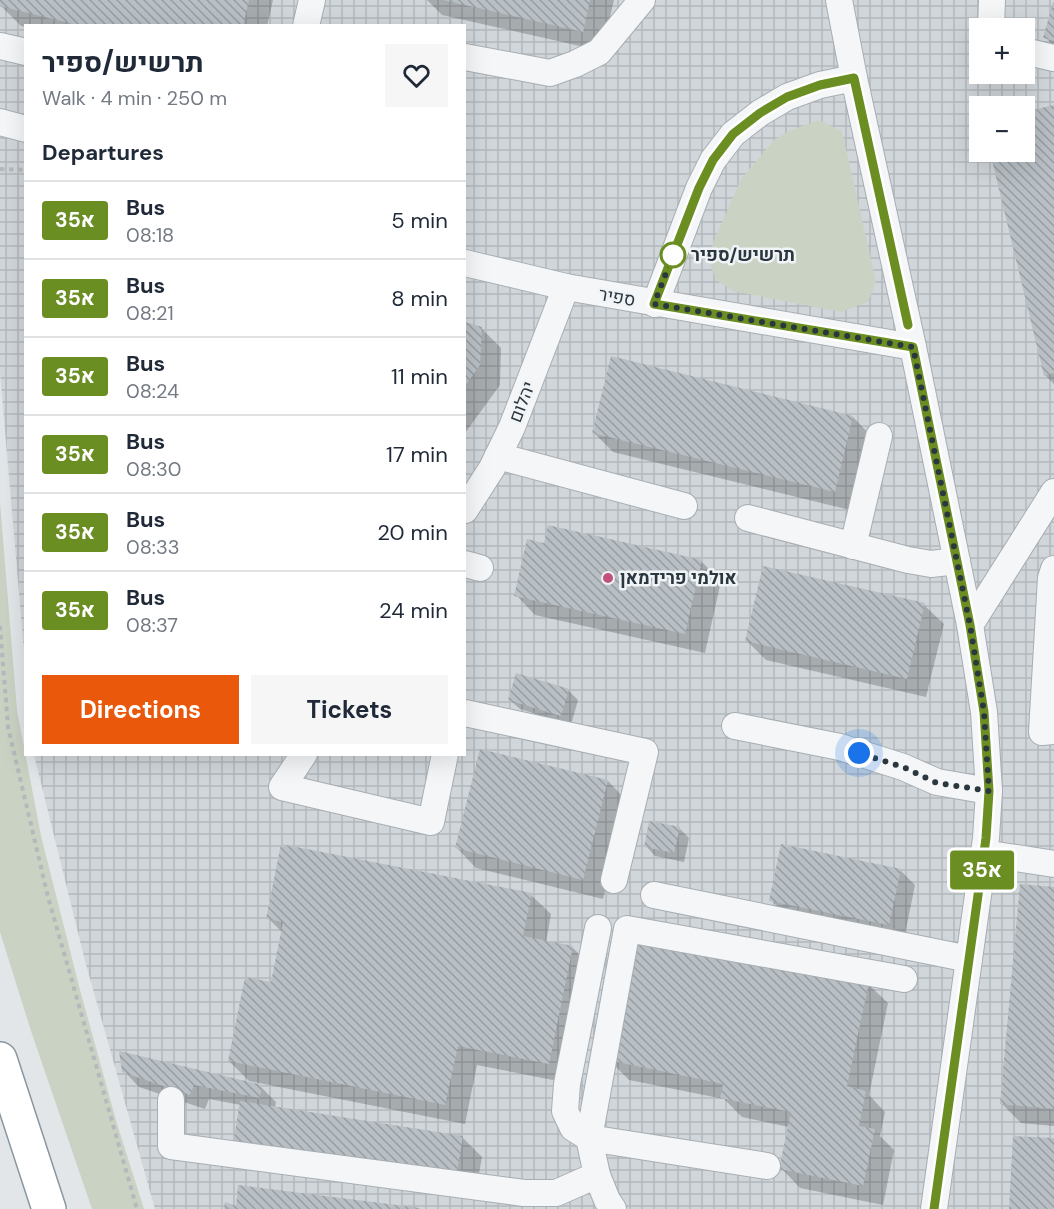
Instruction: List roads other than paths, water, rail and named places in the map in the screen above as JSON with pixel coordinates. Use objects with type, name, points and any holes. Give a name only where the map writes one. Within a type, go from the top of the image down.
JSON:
[{"type":"highway","points":[[0,1059],[49,1209]]},
{"type":"street","points":[[306,24],[312,0]]},
{"type":"street","points":[[466,57],[550,73],[575,64],[599,51],[642,0]]},
{"type":"street","points":[[839,0],[957,561],[984,712],[989,791],[984,853],[934,1209]]},
{"type":"street","points":[[991,18],[992,0]]},
{"type":"street","points":[[0,46],[24,52]]},
{"type":"street","points":[[1035,54],[1054,58]]},
{"type":"street","points":[[654,304],[699,188],[713,160],[733,134],[760,113],[787,97],[820,85],[854,78]]},
{"type":"street","points":[[0,122],[24,128]]},
{"type":"street","name":"ספיר","points":[[466,262],[566,287],[654,304],[913,347]]},
{"type":"street","name":"יהלום","points":[[466,508],[492,468],[512,427],[566,287]]},
{"type":"street","points":[[854,546],[879,436]]},
{"type":"street","points":[[498,456],[684,506]]},
{"type":"street","points":[[970,625],[1054,492]]},
{"type":"street","points":[[748,518],[908,560],[931,564],[957,561]]},
{"type":"street","points":[[1054,569],[1051,578],[1042,732],[1054,731]]},
{"type":"street","points":[[466,713],[645,752],[614,880]]},
{"type":"street","points":[[735,726],[840,747],[903,767],[937,783],[989,791]]},
{"type":"street","points":[[303,756],[282,787],[431,822],[445,756]]},
{"type":"street","points":[[984,853],[1054,864]]},
{"type":"street","points":[[654,895],[969,959]]},
{"type":"street","points":[[598,928],[567,1084],[565,1111],[573,1128],[589,1138],[767,1166]]},
{"type":"street","points":[[613,1209],[597,1175],[589,1138],[627,929],[904,979]]},
{"type":"street","points":[[171,1100],[171,1146],[524,1193],[556,1193],[597,1175]]},
{"type":"place","name":"תרשיש/ספיר","points":[[673,255]]},
{"type":"place","name":"אולמי פרידמאן","points":[[608,578]]}]
